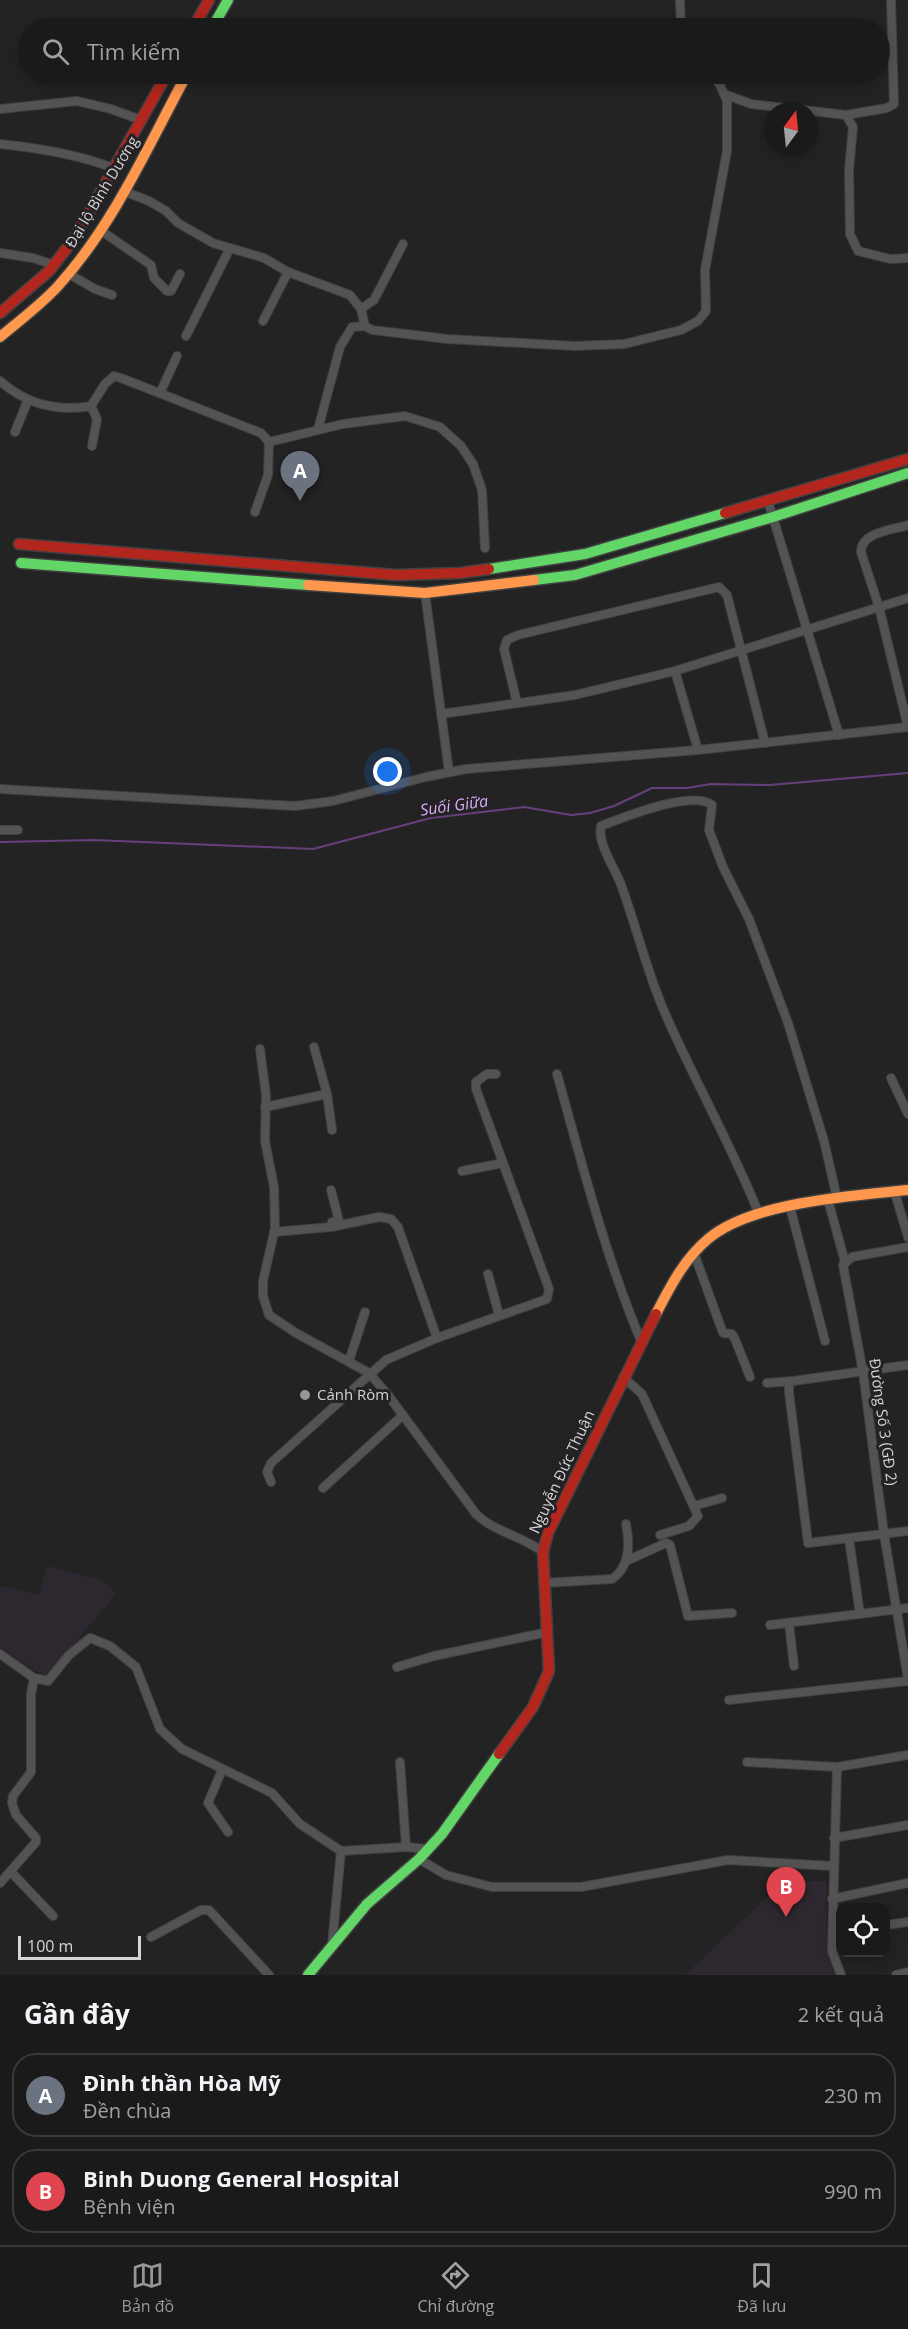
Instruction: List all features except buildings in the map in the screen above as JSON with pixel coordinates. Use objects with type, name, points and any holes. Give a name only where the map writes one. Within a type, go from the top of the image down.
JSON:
[{"type":"main road","points":[[199,18],[209,0]]},
{"type":"main road","points":[[218,18],[228,0]]},
{"type":"main road","name":"Đại lộ Bình Dương","points":[[0,313],[54,265],[74,239],[161,84]]},
{"type":"main road","name":"Đại lộ Bình Dương","points":[[0,337],[39,305],[69,274],[100,230],[182,84]]},
{"type":"main road","points":[[19,544],[396,575],[460,573],[574,556],[908,459]]},
{"type":"main road","points":[[21,563],[349,590],[424,593],[575,575],[773,517],[908,473]]},
{"type":"main road","name":"Nguyễn Đức Thuận","points":[[308,1975],[367,1904],[429,1849],[533,1707],[549,1671],[543,1552],[549,1533],[641,1341],[672,1283],[693,1253],[709,1238],[737,1221],[759,1214],[832,1199],[908,1190]]},
{"type":"street","points":[[680,0],[681,18]]},
{"type":"street","points":[[724,94],[751,104],[846,115],[887,108],[894,104],[891,0]]},
{"type":"street","points":[[318,429],[340,347],[352,327],[365,326],[372,330],[448,339],[575,346],[624,344],[681,330],[698,321],[706,311],[705,270],[727,151],[727,101],[719,84]]},
{"type":"street","points":[[0,109],[77,101],[101,106],[141,120]]},
{"type":"street","points":[[846,115],[853,127],[849,170],[850,234],[858,251],[890,259],[908,258]]},
{"type":"street","points":[[0,144],[33,147],[87,158],[113,168]]},
{"type":"street","points":[[123,191],[149,201],[166,211],[178,223],[213,243],[264,258],[288,272],[350,295],[361,309],[365,326]]},
{"type":"street","points":[[100,230],[150,264],[154,278],[168,291],[171,291],[180,274]]},
{"type":"street","points":[[361,309],[375,300],[403,244]]},
{"type":"street","points":[[186,336],[230,248]]},
{"type":"street","points":[[0,253],[33,258],[54,265]]},
{"type":"street","points":[[263,321],[288,272]]},
{"type":"street","points":[[69,274],[95,289],[112,295]]},
{"type":"street","points":[[160,393],[177,356]]},
{"type":"street","points":[[91,406],[105,384],[114,376],[243,424],[261,433],[269,442],[268,476],[255,512]]},
{"type":"street","points":[[0,381],[28,400],[45,406],[91,406]]},
{"type":"street","points":[[15,432],[28,400]]},
{"type":"street","points":[[91,406],[97,418],[92,446]]},
{"type":"street","points":[[269,442],[318,429],[405,416],[441,428],[467,455],[482,490],[485,548]]},
{"type":"street","points":[[768,501],[839,735]]},
{"type":"street","points":[[0,789],[295,806],[333,801],[449,772],[698,750],[908,728],[879,607],[861,552],[861,544],[866,538],[908,525]]},
{"type":"street","points":[[517,703],[504,650],[507,640],[518,635],[707,588],[719,587],[727,595],[765,743]]},
{"type":"street","points":[[424,593],[449,772]]},
{"type":"street","points":[[441,714],[575,695],[675,671],[908,598]]},
{"type":"street","points":[[675,671],[698,750]]},
{"type":"street","name":"Đường Số 3 (GĐ 2)","points":[[759,1214],[738,1160],[665,1012],[645,962],[619,881],[600,836],[601,826],[649,808],[699,801],[712,805],[709,830],[723,867],[749,919],[788,1023],[824,1142],[832,1199],[845,1262],[844,1276],[863,1372],[884,1534],[908,1680]]},
{"type":"street","points":[[0,830],[18,830]]},
{"type":"street","points":[[314,1047],[327,1094],[332,1130]]},
{"type":"street","points":[[260,1049],[266,1095],[265,1141],[274,1187],[275,1230],[263,1281],[263,1296],[269,1315],[296,1333],[369,1373],[476,1514],[483,1521],[518,1536],[543,1552]]},
{"type":"street","points":[[272,1482],[267,1472],[271,1462],[386,1360],[437,1338],[547,1299],[549,1295],[528,1227],[476,1089],[476,1082],[487,1074],[496,1074]]},
{"type":"street","points":[[557,1074],[593,1204],[623,1297],[641,1341]]},
{"type":"street","points":[[891,1078],[908,1114]]},
{"type":"street","points":[[265,1107],[327,1094]]},
{"type":"street","points":[[462,1171],[503,1163]]},
{"type":"street","points":[[275,1230],[339,1221],[332,1190]]},
{"type":"street","points":[[895,1193],[908,1237]]},
{"type":"street","points":[[790,1207],[825,1341]]},
{"type":"street","points":[[275,1230],[331,1227],[379,1217],[391,1219],[398,1227],[437,1338]]},
{"type":"street","points":[[845,1262],[852,1257],[908,1247]]},
{"type":"street","points":[[693,1253],[723,1333],[732,1334],[750,1377]]},
{"type":"street","points":[[488,1274],[498,1315]]},
{"type":"street","points":[[349,1361],[365,1312]]},
{"type":"street","points":[[767,1383],[908,1365]]},
{"type":"street","points":[[623,1377],[642,1394],[698,1516],[689,1526],[660,1535]]},
{"type":"street","points":[[793,1381],[789,1384],[789,1392],[807,1541],[810,1545],[908,1531]]},
{"type":"street","points":[[323,1488],[403,1415]]},
{"type":"street","points":[[694,1506],[722,1498]]},
{"type":"street","points":[[543,1583],[612,1579],[621,1573],[628,1555],[626,1524]]},
{"type":"street","points":[[849,1539],[860,1614]]},
{"type":"street","points":[[626,1561],[666,1543],[670,1545],[688,1616],[732,1613]]},
{"type":"street","points":[[770,1625],[908,1608]]},
{"type":"street","points":[[789,1623],[794,1666]]},
{"type":"street","points":[[397,1667],[434,1656],[548,1632]]},
{"type":"street","points":[[0,1654],[34,1678],[48,1681],[69,1655],[90,1638],[110,1646],[136,1668],[160,1728],[182,1749],[272,1793],[300,1824],[341,1851],[406,1847],[429,1849]]},
{"type":"street","points":[[0,1884],[36,1842],[36,1838],[16,1815],[12,1803],[13,1796],[31,1772],[30,1694],[34,1678]]},
{"type":"street","points":[[729,1700],[908,1680]]},
{"type":"street","points":[[747,1762],[837,1767],[908,1755]]},
{"type":"street","points":[[400,1762],[406,1847]]},
{"type":"street","points":[[837,1767],[832,1866],[832,1899],[836,1933],[832,1950],[841,1975]]},
{"type":"street","points":[[222,1770],[208,1803],[215,1817],[228,1832]]},
{"type":"street","points":[[834,1838],[908,1825]]},
{"type":"street","points":[[332,1946],[341,1851]]},
{"type":"street","points":[[420,1859],[446,1875],[492,1887],[581,1887],[728,1860],[832,1866]]},
{"type":"street","points":[[11,1872],[53,1916]]},
{"type":"street","points":[[832,1899],[908,1884]]},
{"type":"street","points":[[151,1937],[201,1910],[209,1910],[269,1975]]},
{"type":"street","points":[[890,1924],[908,1922]]},
{"type":"street","points":[[896,1975],[908,1972]]},
{"type":"shaded area","points":[[47,1566],[102,1580],[116,1594],[46,1677],[0,1648],[0,1586],[39,1595]]},
{"type":"shaded area","points":[[784,1881],[826,1881],[827,1953],[836,1975],[685,1975]]},
{"type":"waterway","name":"Suối Giữa","points":[[0,842],[94,840],[313,849],[431,818],[524,807],[571,815],[590,813],[614,806],[652,788],[687,788],[711,784],[770,785],[908,773]]},
{"type":"traffic: fast","points":[[218,18],[228,0]]},
{"type":"traffic: fast","points":[[534,580],[575,575],[773,517],[908,473]]},
{"type":"traffic: fast","points":[[489,569],[585,554],[725,513]]},
{"type":"traffic: fast","points":[[21,563],[308,585]]},
{"type":"traffic: fast","points":[[308,1975],[367,1904],[419,1859],[442,1834],[499,1754]]},
{"type":"traffic: slow","points":[[0,337],[38,306],[59,285],[97,236],[129,184],[182,84]]},
{"type":"traffic: slow","points":[[308,585],[425,593],[534,580]]},
{"type":"traffic: slow","points":[[656,1314],[672,1284],[692,1255],[708,1239],[727,1227],[775,1209],[803,1203],[908,1190]]},
{"type":"traffic: jam","points":[[199,18],[209,0]]},
{"type":"traffic: jam","points":[[0,313],[49,271],[74,239],[161,84]]},
{"type":"traffic: jam","points":[[725,513],[908,459]]},
{"type":"traffic: jam","points":[[19,544],[396,575],[460,573],[489,569]]},
{"type":"traffic: jam","points":[[499,1754],[533,1707],[549,1671],[543,1552],[548,1533],[656,1314]]},
{"type":"place","name":"Đình thần Hòa Mỹ","points":[[300,501]]},
{"type":"place","name":"Cảnh Ròm","points":[[305,1395]]},
{"type":"place","name":"Binh Duong General Hospital","points":[[786,1917]]}]
